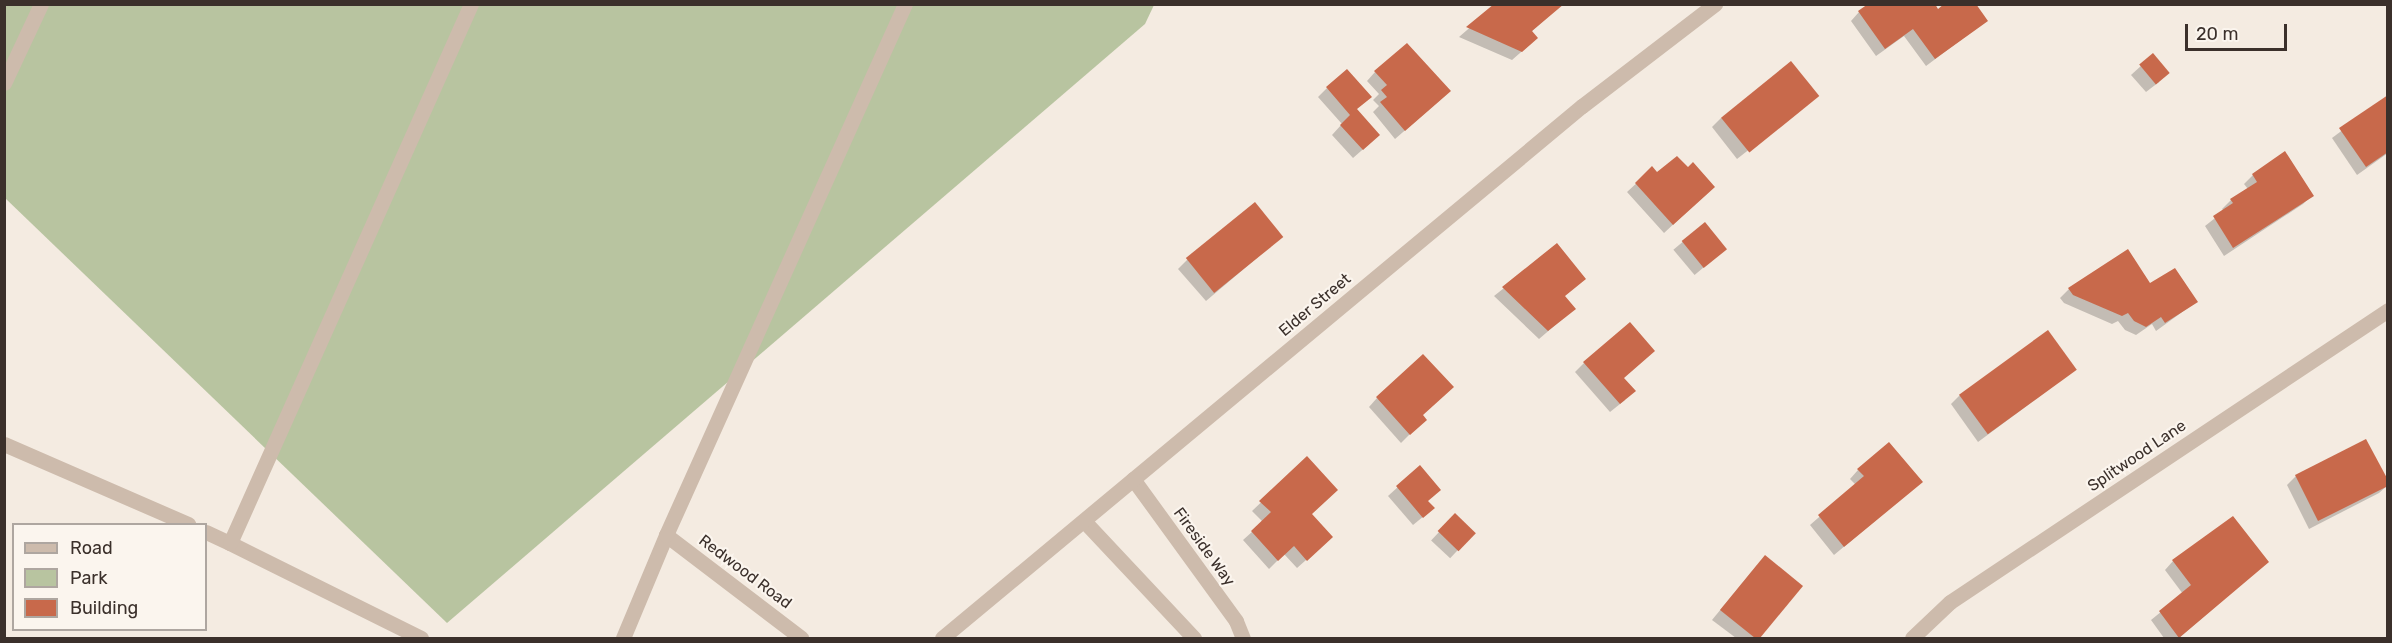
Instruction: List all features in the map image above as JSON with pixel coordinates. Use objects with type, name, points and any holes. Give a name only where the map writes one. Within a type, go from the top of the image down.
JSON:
[{"type":"street","points":[[4,83],[41,4]]},
{"type":"street","points":[[230,543],[471,4]]},
{"type":"street","points":[[623,639],[666,535],[905,4]]},
{"type":"street","name":"Elder Street","points":[[942,639],[1582,106],[1715,4]]},
{"type":"street","name":"Splitwood Lane","points":[[1912,639],[1950,602],[2388,310]]},
{"type":"street","points":[[4,444],[183,523]]},
{"type":"street","name":"Fireside Way","points":[[1133,479],[1236,621],[1244,639]]},
{"type":"street","points":[[1084,521],[1194,639]]},
{"type":"street","points":[[207,532],[421,639]]},
{"type":"street","name":"Redwood Road","points":[[666,535],[801,639]]},
{"type":"green space","points":[[4,5],[1154,5],[1145,24],[447,623],[5,198]]},
{"type":"building","points":[[1494,4],[1564,4],[1532,31],[1538,38],[1522,52],[1466,27]]},
{"type":"building","points":[[1868,4],[1935,4],[1938,9],[1944,4],[1976,4],[1988,21],[1935,59],[1913,29],[1885,49],[1858,11]]},
{"type":"building","points":[[1407,43],[1451,91],[1405,131],[1380,102],[1387,97],[1381,90],[1387,85],[1374,71]]},
{"type":"building","points":[[2153,53],[2170,73],[2156,84],[2139,65]]},
{"type":"building","points":[[1791,61],[1819,96],[1749,153],[1721,118]]},
{"type":"building","points":[[1347,69],[1372,97],[1357,109],[1380,135],[1363,150],[1340,125],[1350,115],[1326,87]]},
{"type":"building","points":[[2388,95],[2388,152],[2366,167],[2339,128]]},
{"type":"building","points":[[2285,151],[2314,196],[2233,248],[2213,216],[2233,203],[2230,199],[2257,182],[2252,174]]},
{"type":"building","points":[[1677,156],[1688,167],[1693,162],[1715,187],[1673,225],[1635,183],[1652,166],[1657,172]]},
{"type":"building","points":[[1255,202],[1283,237],[1214,293],[1186,258]]},
{"type":"building","points":[[1705,222],[1727,249],[1704,268],[1682,241]]},
{"type":"building","points":[[1557,243],[1586,279],[1565,296],[1576,309],[1548,331],[1502,287]]},
{"type":"building","points":[[2128,249],[2150,283],[2175,268],[2198,302],[2165,323],[2161,317],[2146,327],[2134,321],[2128,313],[2122,316],[2073,295],[2068,288]]},
{"type":"building","points":[[1630,322],[1655,351],[1624,378],[1636,391],[1620,404],[1583,362]]},
{"type":"building","points":[[2048,330],[2077,370],[1988,434],[1959,395]]},
{"type":"building","points":[[1423,354],[1454,387],[1423,415],[1427,420],[1410,435],[1376,397]]},
{"type":"building","points":[[2366,439],[2388,480],[2388,486],[2318,521],[2295,475]]},
{"type":"building","points":[[1889,442],[1923,482],[1844,547],[1818,515],[1864,476],[1857,469]]},
{"type":"building","points":[[1307,456],[1338,490],[1312,514],[1333,537],[1307,561],[1294,546],[1278,561],[1251,531],[1271,512],[1259,501]]},
{"type":"building","points":[[1420,465],[1441,490],[1428,501],[1435,508],[1423,518],[1396,486]]},
{"type":"building","points":[[1455,513],[1476,533],[1458,551],[1438,531]]},
{"type":"building","points":[[2233,516],[2269,562],[2179,638],[2159,611],[2191,585],[2172,560]]},
{"type":"building","points":[[1765,555],[1803,586],[1760,638],[1755,638],[1720,610]]}]
